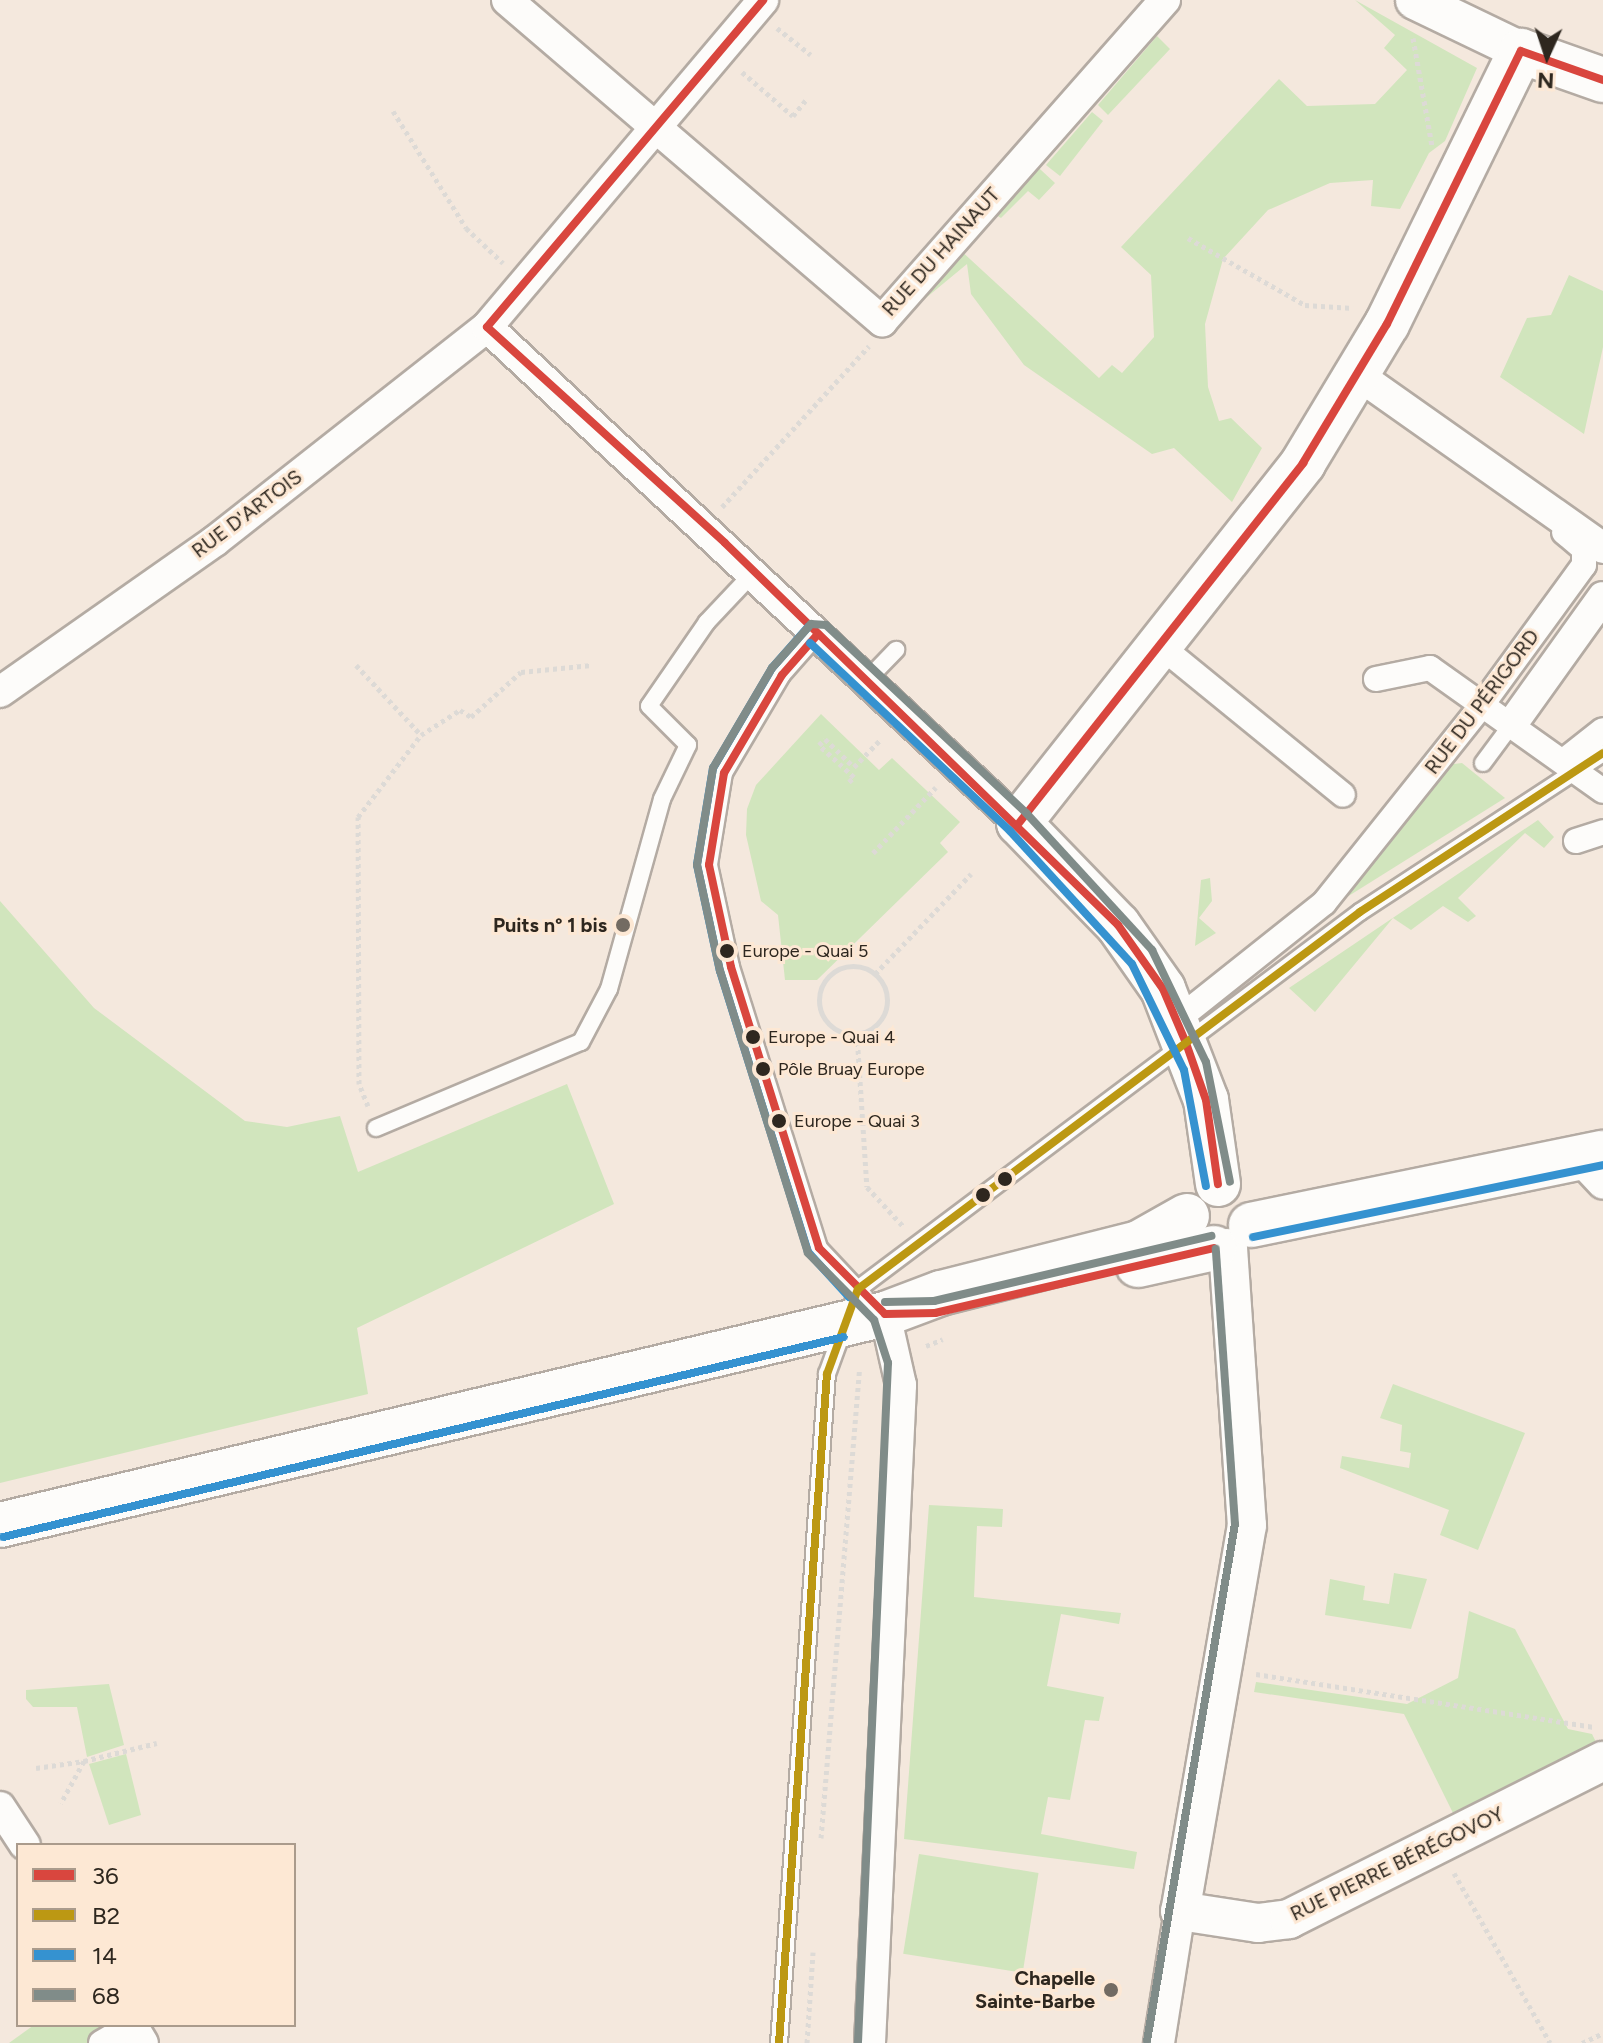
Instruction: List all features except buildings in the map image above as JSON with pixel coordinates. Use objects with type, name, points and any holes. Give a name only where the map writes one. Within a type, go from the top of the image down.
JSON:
[{"type":"main road","points":[[1220,1234],[1245,1196],[1218,1184],[1206,1100],[1181,1032],[1118,925],[1019,823],[1163,648],[1303,463],[1373,385],[1387,324],[1521,51],[1603,80]]},
{"type":"main road","points":[[0,1525],[861,1309],[941,1293],[1139,1243],[1220,1234],[1595,1165]]},
{"type":"street","name":"RUE DU HAINAUT","points":[[507,0],[654,130],[882,321],[1165,0]]},
{"type":"street","name":"RUE D'ARTOIS","points":[[0,692],[215,541],[487,327],[654,130],[768,13]]},
{"type":"street","points":[[1413,15],[1521,51]]},
{"type":"street","points":[[487,327],[755,571],[865,682],[1019,823]]},
{"type":"street","points":[[1373,385],[1603,548]]},
{"type":"street","name":"RUE DU PÉRIGORD","points":[[1181,1032],[1324,903],[1483,704],[1584,565],[1584,549],[1388,412],[1373,385]]},
{"type":"street","points":[[1512,724],[1603,597]]},
{"type":"street","points":[[1163,648],[1343,795]]},
{"type":"street","points":[[1376,679],[1430,668],[1571,765],[1603,791]]},
{"type":"street","points":[[1571,765],[1603,730]]},
{"type":"street","points":[[1576,841],[1603,832]]},
{"type":"street","points":[[1159,2043],[1224,1670],[1248,1497],[1220,1234]]},
{"type":"street","points":[[861,1309],[900,1361],[870,2043]]},
{"type":"street","name":"RUE PIERRE BÉRÉGOVOY","points":[[1180,1911],[1258,1923],[1289,1919],[1603,1761]]},
{"type":"street","points":[[0,1807],[24,1843]]},
{"type":"street","points":[[101,2043],[129,2027]]},
{"type":"lane","points":[[376,1128],[581,1042],[609,989],[662,799],[688,745],[649,706],[707,622],[755,571]]},
{"type":"lane","points":[[818,634],[782,675],[724,773],[709,865],[731,967],[819,1248],[861,1309]]},
{"type":"lane","points":[[865,682],[896,650]]},
{"type":"lane","points":[[1483,763],[1512,724]]},
{"type":"lane","points":[[779,2043],[827,1374],[861,1309],[922,1246],[1181,1032],[1571,765],[1603,753]]},
{"type":"path","points":[[768,13],[811,55]]},
{"type":"path","points":[[1413,15],[1434,155]]},
{"type":"path","points":[[736,68],[793,116],[806,100]]},
{"type":"path","points":[[393,111],[466,228],[527,280]]},
{"type":"path","points":[[1188,238],[1305,305],[1344,305],[1387,324]]},
{"type":"path","points":[[706,526],[877,337],[882,321]]},
{"type":"path","points":[[356,665],[421,735]]},
{"type":"path","points":[[376,1128],[359,1084],[358,817],[421,735],[460,710],[471,717],[521,672],[592,665]]},
{"type":"path","points":[[849,782],[854,777],[819,745],[825,739],[854,767],[882,738]]},
{"type":"path","points":[[873,853],[936,787]]},
{"type":"path","points":[[875,974],[971,874]]},
{"type":"path","points":[[843,967],[875,974],[887,1005],[877,1024],[857,1034],[827,1021],[820,990],[843,967]]},
{"type":"path","points":[[857,1034],[867,1187],[922,1246]]},
{"type":"path","points":[[819,1855],[860,1368]]},
{"type":"path","points":[[1224,1670],[1603,1728]]},
{"type":"path","points":[[36,1768],[84,1761],[157,1743]]},
{"type":"path","points":[[61,1803],[84,1761]]},
{"type":"path","points":[[1438,1845],[1550,2043]]},
{"type":"path","points":[[807,2043],[814,1933]]},
{"type":"path","points":[[1582,2043],[1603,2033]]},
{"type":"green space","points":[[1355,0],[1477,68],[1445,141],[1429,153],[1400,209],[1371,206],[1373,180],[1330,183],[1268,210],[1223,259],[1205,324],[1208,387],[1219,421],[1231,418],[1262,448],[1232,502],[1174,448],[1152,454],[1024,365],[971,294],[967,264],[898,321],[958,248],[1099,378],[1112,365],[1122,373],[1154,337],[1151,275],[1121,247],[1279,79],[1307,106],[1375,104],[1407,70],[1384,48],[1395,35]]},
{"type":"green space","points":[[1157,36],[1170,49],[1108,115],[1098,105]]},
{"type":"green space","points":[[1092,112],[1103,121],[1060,176],[1046,165]]},
{"type":"green space","points":[[1027,157],[1055,183],[1039,200],[1028,191],[1001,218],[991,212]]},
{"type":"green space","points":[[1569,275],[1603,291],[1603,347],[1584,434],[1500,377],[1527,318],[1551,315]]},
{"type":"green space","points":[[821,714],[879,770],[892,758],[960,822],[940,843],[948,852],[817,980],[785,980],[778,915],[761,901],[746,835],[747,809],[756,785]]},
{"type":"green space","points":[[1462,763],[1505,798],[1331,907],[1446,765]]},
{"type":"green space","points":[[1538,820],[1554,837],[1544,848],[1525,833],[1458,898],[1476,916],[1468,922],[1443,906],[1411,930],[1393,918],[1315,1012],[1289,988]]},
{"type":"green space","points":[[1210,878],[1212,901],[1199,918],[1216,933],[1195,946],[1201,880]]},
{"type":"green space","points":[[0,901],[94,1008],[245,1121],[287,1127],[340,1116],[358,1172],[567,1084],[614,1204],[357,1328],[368,1394],[0,1483]]},
{"type":"green space","points":[[1393,1384],[1525,1433],[1478,1550],[1440,1535],[1449,1510],[1340,1468],[1342,1456],[1409,1468],[1411,1453],[1400,1451],[1402,1425],[1380,1418]]},
{"type":"green space","points":[[929,1505],[1003,1509],[1002,1527],[977,1526],[974,1597],[1121,1613],[1119,1624],[1061,1614],[1047,1686],[1104,1697],[1099,1721],[1085,1720],[1070,1800],[1048,1797],[1041,1834],[1137,1852],[1134,1869],[904,1839]]},
{"type":"green space","points":[[1394,1573],[1427,1579],[1411,1629],[1325,1615],[1330,1579],[1365,1586],[1363,1600],[1389,1604]]},
{"type":"green space","points":[[1469,1611],[1515,1629],[1568,1729],[1592,1734],[1599,1748],[1453,1813],[1404,1714],[1254,1692],[1256,1682],[1407,1704],[1458,1678]]},
{"type":"green space","points":[[109,1684],[124,1745],[87,1757],[77,1707],[33,1707],[26,1699],[26,1690]]},
{"type":"green space","points":[[126,1754],[141,1815],[109,1825],[89,1764]]},
{"type":"green space","points":[[919,1854],[1039,1873],[1023,1973],[903,1954]]},
{"type":"green space","points":[[31,2027],[100,2027],[110,2043],[9,2043]]},
{"type":"transit line","name":"36","points":[[487,327],[763,0]]},
{"type":"transit line","name":"36","points":[[1521,51],[1603,80]]},
{"type":"transit line","name":"36","points":[[1019,823],[1303,463],[1387,324],[1521,51]]},
{"type":"transit line","name":"36","points":[[487,327],[725,543],[1118,925],[1163,989],[1186,1043],[1206,1100],[1218,1184]]},
{"type":"transit line","name":"68","points":[[858,2042],[888,1363],[874,1320],[808,1253],[720,971],[697,865],[713,768],[772,668],[811,624],[826,625],[1027,814],[1152,950],[1206,1062],[1230,1182]]},
{"type":"transit line","name":"14","points":[[809,626],[772,668],[713,768],[697,865],[720,971],[808,1252],[849,1297]]},
{"type":"transit line","name":"36","points":[[818,634],[782,675],[724,773],[709,865],[731,967],[819,1248],[885,1314]]},
{"type":"transit line","name":"14","points":[[810,643],[1010,831],[1132,964],[1184,1070],[1206,1186]]},
{"type":"transit line","name":"B2","points":[[779,2043],[827,1374],[858,1289],[1360,912],[1603,753]]},
{"type":"transit line","name":"14","points":[[1253,1237],[1603,1165]]},
{"type":"transit line","name":"68","points":[[885,1302],[934,1301],[1211,1236]]},
{"type":"transit line","name":"36","points":[[885,1314],[935,1313],[1214,1248]]},
{"type":"transit line","name":"68","points":[[1147,2041],[1235,1524],[1216,1249]]},
{"type":"transit line","name":"14","points":[[3,1537],[844,1337]]},
{"type":"place","name":"Puits n° 1 bis","points":[[623,925]]},
{"type":"place","name":"Europe - Quai 5","points":[[727,951]]},
{"type":"place","name":"Europe - Quai 4","points":[[753,1037]]},
{"type":"place","name":"Pôle Bruay Europe","points":[[763,1069]]},
{"type":"place","name":"Europe - Quai 3","points":[[779,1121]]},
{"type":"place","name":"Chapelle Sainte-Barbe","points":[[1111,1990]]}]
